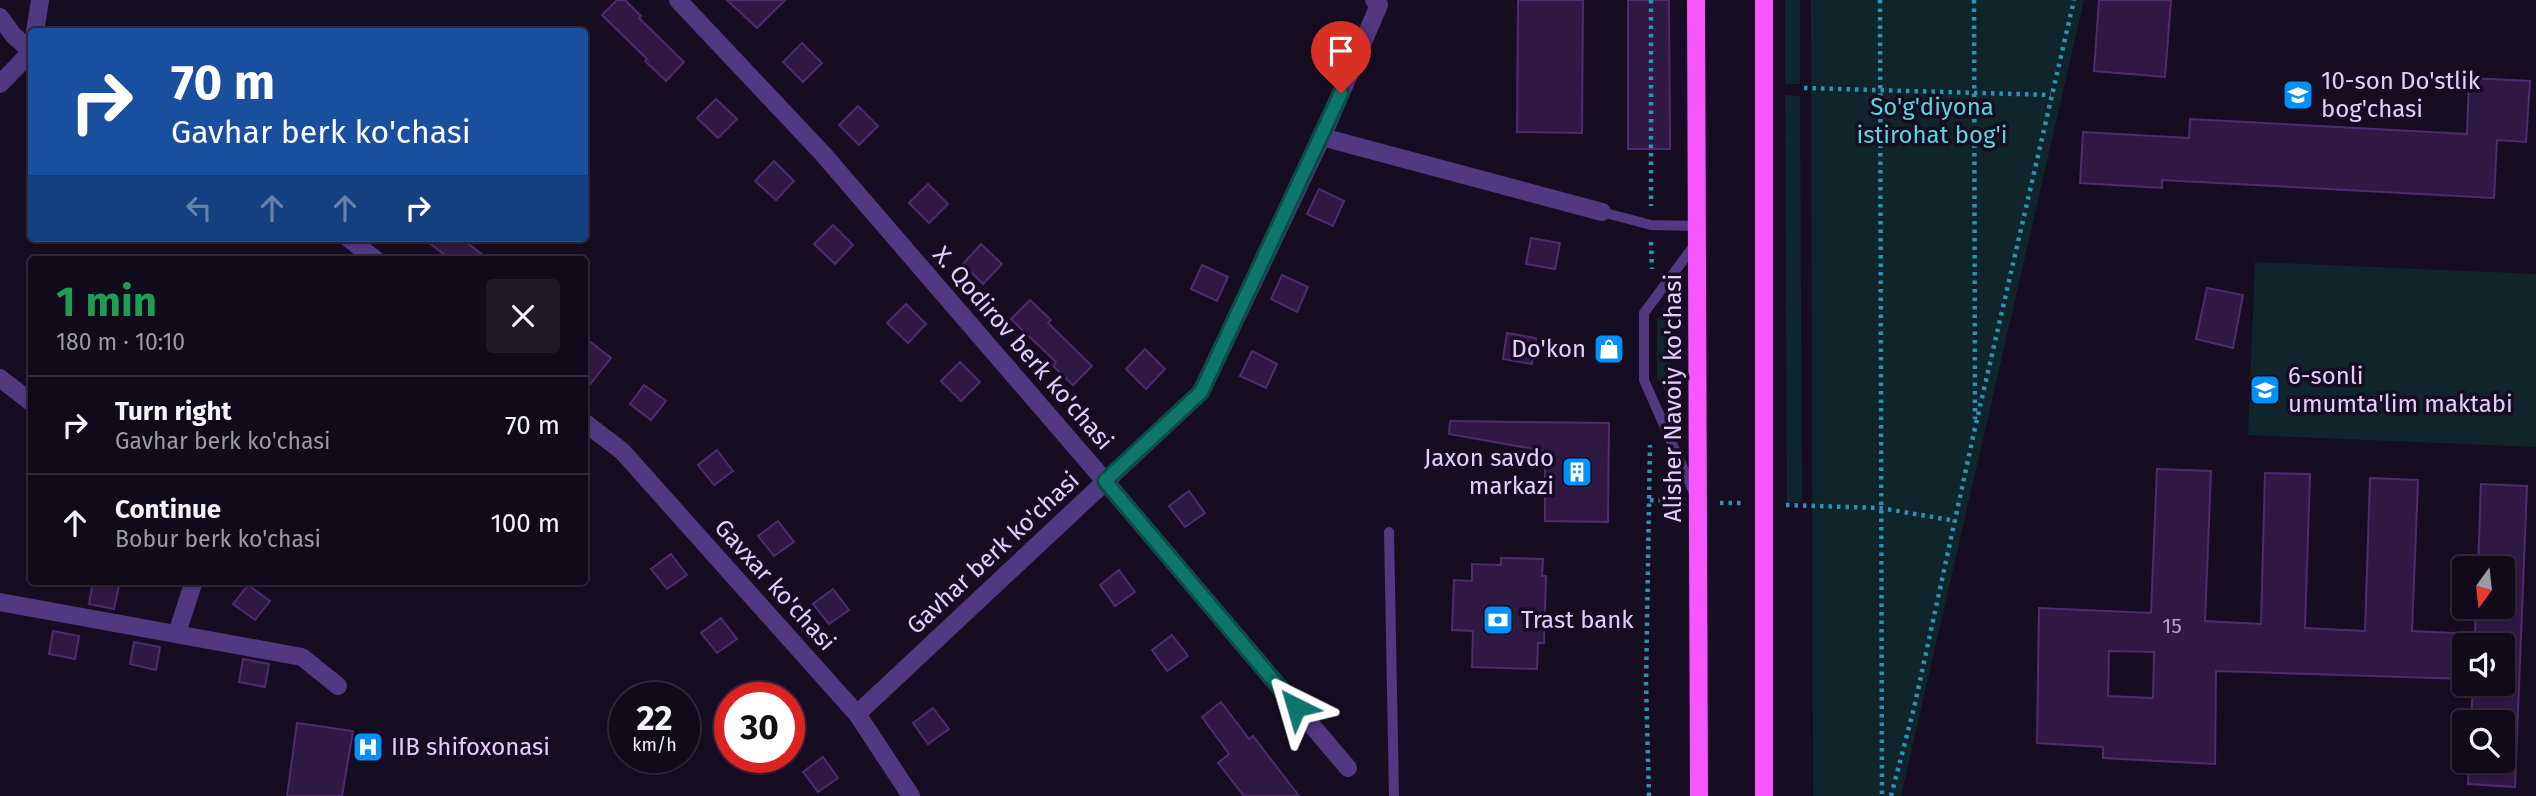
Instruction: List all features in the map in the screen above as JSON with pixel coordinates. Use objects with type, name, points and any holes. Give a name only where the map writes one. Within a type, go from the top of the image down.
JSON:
[{"type":"main road","name":"Alisher Navoiy ko'chasi","points":[[1696,0],[1699,796]]},
{"type":"main road","points":[[1764,0],[1764,796]]},
{"type":"street","points":[[36,28],[40,0]]},
{"type":"street","name":"X. Qodirov berk ko'chasi","points":[[678,0],[823,154],[1348,768]]},
{"type":"street","name":"Gavhar berk ko'chasi","points":[[857,714],[1201,392],[1322,136],[1377,2]]},
{"type":"street","points":[[0,17],[14,36],[28,48]]},
{"type":"street","points":[[0,84],[28,55]]},
{"type":"street","points":[[1322,136],[1602,212]]},
{"type":"street","points":[[353,242],[371,256]]},
{"type":"street","points":[[0,378],[28,400]]},
{"type":"street","name":"Gavxar ko'chasi","points":[[588,425],[622,451],[857,714],[911,796]]},
{"type":"street","points":[[177,633],[193,585]]},
{"type":"street","points":[[0,602],[302,657],[338,686]]},
{"type":"lane","points":[[1602,212],[1697,234],[1644,313],[1644,380],[1698,502]]},
{"type":"lane","points":[[1389,532],[1394,796]]},
{"type":"path","points":[[1880,0],[1882,796]]},
{"type":"path","points":[[1974,0],[1975,428]]},
{"type":"path","points":[[1891,796],[1914,708],[1975,428],[2074,0]]},
{"type":"path","points":[[1804,88],[2051,95]]},
{"type":"path","points":[[1650,500],[1880,508],[1956,521]]},
{"type":"green space","points":[[1785,0],[1800,0],[1800,84],[1785,84]]},
{"type":"green space","name":"So'g'diyona istirohat bog'i","points":[[1811,0],[2084,0],[1901,796],[1813,796]]},
{"type":"green space","points":[[1785,95],[1800,96],[1802,502],[1787,502]]},
{"type":"green space","points":[[2255,262],[2536,274],[2536,447],[2248,435]]},
{"type":"green space","points":[[1670,295],[1672,402],[1657,378],[1657,320]]},
{"type":"building","points":[[617,0],[625,0],[641,16],[639,18],[684,62],[666,81],[602,15]]},
{"type":"building","points":[[727,0],[785,0],[757,28]]},
{"type":"building","points":[[1518,0],[1583,0],[1582,133],[1517,132]]},
{"type":"building","points":[[1628,0],[1669,0],[1670,149],[1628,149]]},
{"type":"building","points":[[2099,0],[2171,0],[2165,77],[2094,71]]},
{"type":"building","points":[[802,43],[822,63],[803,82],[783,62]]},
{"type":"building","points":[[2469,78],[2530,81],[2526,142],[2497,140],[2494,198],[2162,180],[2162,188],[2080,183],[2083,132],[2189,138],[2190,119],[2467,134]]},
{"type":"building","points":[[716,99],[737,119],[718,138],[697,118]]},
{"type":"building","points":[[858,106],[878,126],[859,145],[839,125]]},
{"type":"building","points":[[774,161],[794,181],[776,200],[755,181]]},
{"type":"building","points":[[928,184],[948,204],[929,223],[909,203]]},
{"type":"building","points":[[1319,189],[1344,201],[1333,226],[1307,214]]},
{"type":"building","points":[[833,225],[853,245],[835,264],[814,244]]},
{"type":"building","points":[[1531,238],[1560,243],[1555,269],[1526,264]]},
{"type":"building","points":[[428,242],[466,242],[484,256],[446,256]]},
{"type":"building","points":[[981,244],[1002,264],[983,284],[963,264]]},
{"type":"building","points":[[1202,265],[1228,277],[1217,301],[1191,289]]},
{"type":"building","points":[[1282,275],[1308,287],[1297,312],[1271,299]]},
{"type":"building","points":[[2207,288],[2243,295],[2233,348],[2196,339]]},
{"type":"building","points":[[1030,300],[1051,320],[1048,323],[1092,366],[1073,385],[1053,366],[1056,362],[1011,319]]},
{"type":"building","points":[[906,304],[926,324],[908,343],[887,323]]},
{"type":"building","points":[[1507,333],[1536,338],[1532,364],[1503,359]]},
{"type":"building","points":[[588,340],[611,358],[588,387]]},
{"type":"building","points":[[1145,349],[1165,369],[1146,389],[1126,369]]},
{"type":"building","points":[[1252,351],[1277,364],[1266,388],[1240,376]]},
{"type":"building","points":[[960,362],[980,382],[961,401],[941,381]]},
{"type":"building","points":[[644,385],[666,401],[651,420],[630,404]]},
{"type":"building","name":"Jaxon savdo markazi","points":[[1450,421],[1609,423],[1608,522],[1545,521],[1545,451],[1449,434]]},
{"type":"building","points":[[717,450],[733,471],[714,485],[698,465]]},
{"type":"building","points":[[2157,469],[2211,471],[2205,621],[2261,624],[2265,473],[2310,474],[2305,628],[2365,631],[2370,478],[2418,480],[2412,631],[2454,633],[2452,679],[2216,671],[2215,764],[2103,758],[2103,747],[2037,743],[2039,608],[2151,613]],"holes":[[[2109,651],[2154,652],[2153,698],[2108,696]]]},
{"type":"building","points":[[2481,484],[2527,486],[2515,787],[2468,784],[2468,773],[2515,773],[2515,710],[2472,710],[2472,696],[2515,696],[2515,633],[2475,633],[2476,620],[2515,620],[2515,556],[2478,556]]},
{"type":"building","points":[[1189,491],[1205,513],[1185,527],[1169,506]]},
{"type":"building","points":[[778,521],[794,542],[774,556],[758,536]]},
{"type":"building","points":[[671,554],[687,575],[667,589],[651,569]]},
{"type":"building","name":"Trast bank","points":[[1501,558],[1543,559],[1542,576],[1546,576],[1544,643],[1538,643],[1537,669],[1472,667],[1473,631],[1452,630],[1454,580],[1472,581],[1472,564],[1501,565]]},
{"type":"building","points":[[1119,570],[1135,592],[1115,606],[1100,585]]},
{"type":"building","points":[[92,585],[119,586],[114,609],[89,604]]},
{"type":"building","points":[[248,585],[270,601],[255,620],[233,604]]},
{"type":"building","points":[[833,589],[849,610],[829,624],[813,604]]},
{"type":"building","points":[[721,618],[737,639],[717,653],[701,633]]},
{"type":"building","points":[[53,631],[79,636],[75,659],[49,654]]},
{"type":"building","points":[[1172,635],[1188,656],[1167,671],[1152,650]]},
{"type":"building","points":[[134,642],[160,647],[156,670],[130,664]]},
{"type":"building","points":[[243,659],[269,664],[265,687],[239,682]]},
{"type":"building","points":[[1221,702],[1249,739],[1253,736],[1299,796],[1244,796],[1218,763],[1229,754],[1202,717]]},
{"type":"building","points":[[933,708],[949,729],[928,744],[913,723]]},
{"type":"building","points":[[297,723],[353,731],[342,796],[287,796]]},
{"type":"building","points":[[823,757],[838,778],[818,792],[804,773]]},
{"type":"place","name":"10-son Do'stlik bog'chasi","points":[[2298,95]]},
{"type":"place","name":"Do'kon","points":[[1609,349]]},
{"type":"place","name":"6-sonli umumta'lim maktabi","points":[[2265,390]]},
{"type":"place","name":"Jaxon savdo markazi","points":[[1577,472]]},
{"type":"place","name":"Trast bank","points":[[1498,620]]},
{"type":"place","name":"IIB shifoxonasi","points":[[368,747]]},
{"type":"route","points":[[1296,707],[1105,481],[1201,392],[1341,93]]}]
